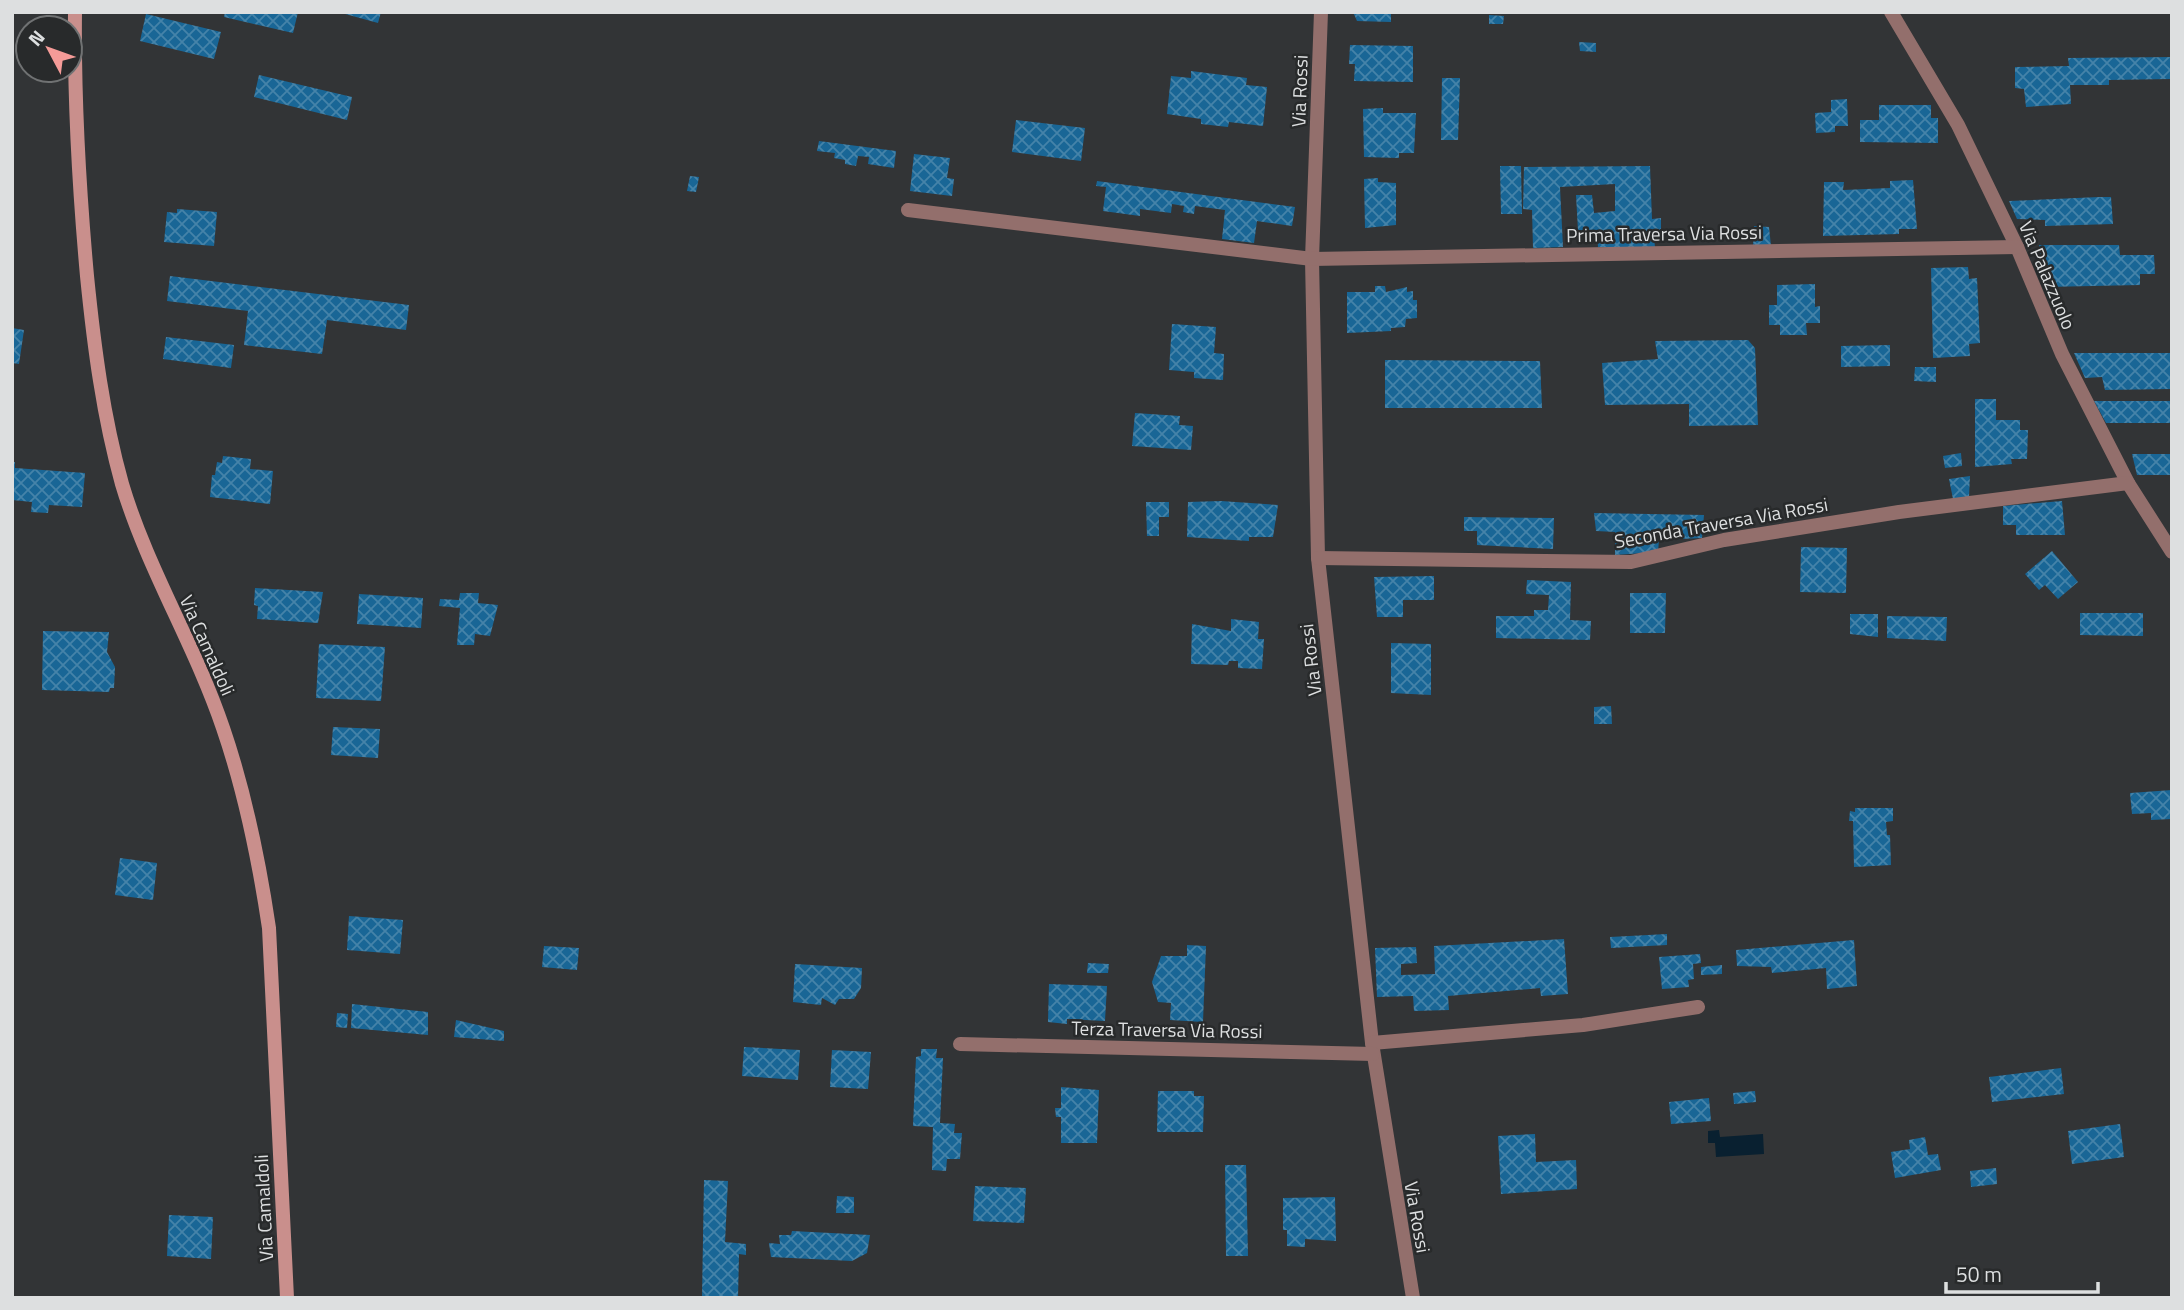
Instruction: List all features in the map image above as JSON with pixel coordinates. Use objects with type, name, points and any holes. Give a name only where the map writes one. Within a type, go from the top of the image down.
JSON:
[{"type":"street","name":"Via Camaldoli","points":[[75,12],[77,177],[95,356],[110,431],[122,485],[165,595],[223,727],[260,872],[269,928],[287,1298]]},
{"type":"street","name":"Via Rossi","points":[[1321,12],[1312,259],[1318,558],[1372,1048],[1413,1298]]},
{"type":"street","name":"Via Palazzuolo","points":[[1891,12],[1958,125],[2017,247],[2062,354],[2128,483],[2172,552]]},
{"type":"street","name":"Prima Traversa Via Rossi","points":[[908,210],[1312,259],[2017,247]]},
{"type":"street","name":"Seconda Traversa Via Rossi","points":[[1318,558],[1631,562],[1724,540],[1899,512],[2128,483]]},
{"type":"street","name":"Terza Traversa Via Rossi","points":[[960,1044],[1372,1048],[1583,1025],[1698,1007]]},
{"type":"water","points":[[1719,1130],[1720,1137],[1763,1134],[1764,1154],[1716,1157],[1715,1143],[1708,1143],[1708,1131]]},
{"type":"building","points":[[225,12],[298,12],[293,33],[224,17]]},
{"type":"building","points":[[338,12],[381,12],[378,23]]},
{"type":"building","points":[[1353,12],[1391,12],[1391,22],[1357,21]]},
{"type":"building","points":[[146,14],[221,32],[214,59],[140,41]]},
{"type":"building","points":[[1489,15],[1504,16],[1503,24],[1489,24]]},
{"type":"building","points":[[1579,42],[1596,43],[1596,52],[1580,51]]},
{"type":"building","points":[[1350,45],[1413,46],[1413,82],[1354,81],[1355,64],[1349,64]]},
{"type":"building","points":[[2172,57],[2172,79],[2109,80],[2109,85],[2070,85],[2071,104],[2026,107],[2024,89],[2015,88],[2015,67],[2069,66],[2068,58]]},
{"type":"building","points":[[1191,71],[1247,78],[1246,85],[1267,87],[1263,126],[1229,122],[1228,127],[1201,124],[1201,119],[1167,114],[1171,76],[1191,78]]},
{"type":"building","points":[[259,75],[352,97],[347,120],[254,97]]},
{"type":"building","points":[[1442,78],[1460,78],[1458,140],[1441,140]]},
{"type":"building","points":[[1847,99],[1848,126],[1835,126],[1835,132],[1816,133],[1815,113],[1831,112],[1831,100]]},
{"type":"building","points":[[1879,105],[1931,105],[1931,118],[1938,118],[1938,143],[1860,142],[1860,120],[1879,120]]},
{"type":"building","points":[[1383,108],[1383,113],[1416,113],[1414,153],[1399,153],[1399,158],[1364,157],[1363,109]]},
{"type":"building","points":[[1016,120],[1085,128],[1081,161],[1012,152]]},
{"type":"building","points":[[819,141],[896,151],[894,168],[868,164],[869,157],[858,156],[856,166],[845,164],[845,160],[834,158],[835,153],[817,151]]},
{"type":"building","points":[[914,154],[950,158],[947,178],[954,179],[952,196],[910,191]]},
{"type":"building","points":[[1500,166],[1521,166],[1522,214],[1501,214]]},
{"type":"building","points":[[1650,166],[1652,219],[1661,218],[1661,237],[1654,238],[1655,247],[1598,247],[1597,231],[1578,231],[1576,195],[1592,195],[1594,213],[1615,211],[1615,184],[1560,187],[1563,247],[1533,248],[1532,210],[1523,209],[1524,167]]},
{"type":"building","points":[[690,176],[699,177],[696,192],[687,191]]},
{"type":"building","points":[[1378,178],[1378,182],[1396,183],[1396,225],[1365,228],[1364,179]]},
{"type":"building","points":[[1913,180],[1917,229],[1899,229],[1899,234],[1823,236],[1824,182],[1844,182],[1843,190],[1890,188],[1890,181]]},
{"type":"building","points":[[1097,181],[1295,207],[1292,226],[1257,221],[1254,243],[1222,239],[1225,210],[1195,206],[1194,214],[1183,212],[1184,206],[1172,204],[1171,213],[1140,209],[1140,216],[1103,211],[1106,187],[1096,186]]},
{"type":"building","points":[[2111,197],[2113,224],[2045,226],[2045,220],[2017,219],[2009,201]]},
{"type":"building","points":[[177,209],[217,212],[214,246],[164,242],[167,212],[177,213]]},
{"type":"building","points":[[1754,226],[1769,227],[1771,246],[1753,246]]},
{"type":"building","points":[[2039,245],[2119,245],[2120,255],[2154,255],[2155,274],[2140,274],[2140,285],[2046,287]]},
{"type":"building","points":[[1968,267],[1969,279],[1977,278],[1980,343],[1969,344],[1970,356],[1933,358],[1931,268]]},
{"type":"building","points":[[170,276],[409,305],[406,330],[327,320],[322,354],[244,345],[248,311],[167,301]]},
{"type":"building","points":[[1815,284],[1815,307],[1820,306],[1820,323],[1806,323],[1807,335],[1780,335],[1780,325],[1769,325],[1769,305],[1777,305],[1777,285]]},
{"type":"building","points":[[1375,286],[1385,286],[1386,292],[1407,287],[1407,292],[1413,291],[1413,300],[1417,300],[1417,318],[1406,319],[1405,327],[1391,328],[1391,331],[1347,333],[1347,292],[1375,292]]},
{"type":"building","points":[[1172,324],[1216,327],[1214,353],[1224,354],[1223,380],[1194,378],[1194,372],[1169,370]]},
{"type":"building","points":[[12,328],[24,330],[19,364],[12,363]]},
{"type":"building","points":[[166,337],[234,345],[231,368],[163,359]]},
{"type":"building","points":[[1748,340],[1755,348],[1758,425],[1689,426],[1689,404],[1605,405],[1602,363],[1658,359],[1655,341]]},
{"type":"building","points":[[1890,345],[1890,366],[1841,367],[1841,346]]},
{"type":"building","points":[[2074,353],[2172,353],[2172,389],[2105,390],[2102,377],[2085,378]]},
{"type":"building","points":[[1385,360],[1540,361],[1542,408],[1385,408]]},
{"type":"building","points":[[1915,367],[1936,367],[1936,382],[1914,381]]},
{"type":"building","points":[[1975,399],[1996,399],[1996,420],[2020,420],[2020,430],[2028,430],[2027,459],[2011,459],[2012,464],[1975,467]]},
{"type":"building","points":[[2094,401],[2172,401],[2172,423],[2106,423]]},
{"type":"building","points":[[1135,413],[1180,416],[1179,425],[1193,426],[1191,450],[1132,446]]},
{"type":"building","points":[[1961,453],[1962,466],[1945,468],[1943,456]]},
{"type":"building","points":[[2132,454],[2172,454],[2172,475],[2137,475]]},
{"type":"building","points":[[223,456],[251,459],[250,469],[273,471],[270,504],[210,497],[212,475],[215,475],[217,462],[222,463]]},
{"type":"building","points":[[12,462],[15,462],[15,468],[85,473],[82,507],[49,505],[48,513],[31,512],[32,502],[12,500]]},
{"type":"building","points":[[1970,476],[1969,497],[1953,499],[1949,479]]},
{"type":"building","points":[[2062,501],[2065,535],[2016,535],[2016,525],[2003,525],[2003,506]]},
{"type":"building","points":[[1146,502],[1169,502],[1169,517],[1159,517],[1159,536],[1147,536]]},
{"type":"building","points":[[1188,502],[1278,505],[1273,537],[1249,537],[1249,541],[1187,537]]},
{"type":"building","points":[[1594,513],[1704,515],[1702,538],[1659,540],[1658,552],[1615,555],[1615,532],[1596,531]]},
{"type":"building","points":[[1464,517],[1554,518],[1553,549],[1477,545],[1477,531],[1464,531]]},
{"type":"building","points":[[1801,547],[1847,548],[1846,593],[1800,592]]},
{"type":"building","points":[[2052,551],[2078,582],[2058,599],[2045,585],[2039,590],[2025,574]]},
{"type":"building","points":[[1434,576],[1434,600],[1403,600],[1403,617],[1377,617],[1374,577]]},
{"type":"building","points":[[1527,580],[1571,582],[1570,620],[1591,621],[1590,640],[1496,638],[1496,616],[1534,616],[1534,610],[1548,610],[1549,595],[1526,594]]},
{"type":"building","points":[[255,588],[323,592],[318,623],[257,619]]},
{"type":"building","points":[[460,593],[479,593],[478,603],[498,605],[490,636],[475,634],[474,645],[457,645],[460,608],[439,606],[440,599],[459,600]]},
{"type":"building","points":[[1630,593],[1666,593],[1665,633],[1630,633]]},
{"type":"building","points":[[359,594],[423,598],[421,628],[357,624]]},
{"type":"building","points":[[2080,613],[2143,613],[2143,636],[2080,635]]},
{"type":"building","points":[[1850,614],[1878,614],[1878,637],[1850,634]]},
{"type":"building","points":[[1887,616],[1947,617],[1946,641],[1887,638]]},
{"type":"building","points":[[1231,619],[1259,622],[1258,639],[1264,639],[1262,669],[1238,668],[1238,661],[1229,661],[1228,665],[1191,664],[1192,624],[1231,631]]},
{"type":"building","points":[[43,631],[109,632],[107,652],[115,667],[114,688],[110,688],[109,692],[42,690]]},
{"type":"building","points":[[1391,643],[1431,644],[1431,695],[1391,693]]},
{"type":"building","points":[[319,644],[385,647],[381,701],[316,698]]},
{"type":"building","points":[[1611,706],[1612,724],[1594,724],[1594,707]]},
{"type":"building","points":[[333,727],[380,729],[378,758],[331,755]]},
{"type":"building","points":[[2172,790],[2172,819],[2151,820],[2151,813],[2132,814],[2130,793]]},
{"type":"building","points":[[1855,808],[1893,808],[1893,821],[1886,822],[1887,835],[1890,835],[1891,865],[1854,867],[1853,821],[1849,821],[1850,811],[1855,812]]},
{"type":"building","points":[[120,858],[157,863],[153,900],[115,895]]},
{"type":"building","points":[[349,916],[403,920],[400,954],[347,950]]},
{"type":"building","points":[[1667,934],[1667,945],[1611,948],[1610,937]]},
{"type":"building","points":[[1564,939],[1568,994],[1541,996],[1540,988],[1448,996],[1449,1010],[1414,1011],[1413,996],[1377,997],[1375,948],[1416,947],[1417,963],[1401,964],[1401,975],[1435,974],[1434,946]]},
{"type":"building","points":[[1854,940],[1857,986],[1827,989],[1826,968],[1772,973],[1771,967],[1737,966],[1736,950]]},
{"type":"building","points":[[1187,945],[1206,946],[1203,1022],[1170,1020],[1171,1003],[1158,1002],[1152,982],[1161,956],[1187,956]]},
{"type":"building","points":[[544,946],[579,948],[577,970],[542,967]]},
{"type":"building","points":[[1700,954],[1701,963],[1693,964],[1694,979],[1688,980],[1689,987],[1662,989],[1659,957]]},
{"type":"building","points":[[1088,963],[1109,964],[1108,973],[1087,973]]},
{"type":"building","points":[[795,964],[862,968],[861,988],[854,999],[839,999],[835,1005],[822,998],[821,1005],[793,1002]]},
{"type":"building","points":[[1722,965],[1722,974],[1701,975],[1701,967]]},
{"type":"building","points":[[1049,984],[1107,986],[1105,1021],[1067,1019],[1067,1024],[1048,1022]]},
{"type":"building","points":[[352,1004],[428,1012],[428,1035],[351,1028]]},
{"type":"building","points":[[337,1013],[348,1014],[347,1028],[336,1027]]},
{"type":"building","points":[[456,1020],[504,1031],[504,1041],[454,1037]]},
{"type":"building","points":[[744,1047],[800,1050],[798,1080],[742,1076]]},
{"type":"building","points":[[921,1049],[937,1049],[936,1058],[943,1058],[940,1123],[955,1124],[954,1133],[962,1133],[960,1159],[947,1159],[946,1171],[932,1170],[933,1127],[913,1126],[916,1057],[921,1056]]},
{"type":"building","points":[[832,1050],[871,1052],[868,1089],[830,1087]]},
{"type":"building","points":[[2061,1068],[2064,1094],[1992,1102],[1989,1077]]},
{"type":"building","points":[[1061,1087],[1099,1090],[1097,1143],[1061,1143],[1061,1117],[1056,1117],[1055,1108],[1061,1108]]},
{"type":"building","points":[[1158,1091],[1194,1091],[1194,1096],[1204,1096],[1203,1132],[1157,1132]]},
{"type":"building","points":[[1755,1091],[1756,1102],[1734,1104],[1733,1093]]},
{"type":"building","points":[[1709,1098],[1711,1121],[1671,1124],[1669,1102]]},
{"type":"building","points":[[2120,1124],[2124,1157],[2072,1164],[2068,1131]]},
{"type":"building","points":[[1535,1134],[1536,1162],[1576,1160],[1577,1189],[1501,1194],[1498,1136]]},
{"type":"building","points":[[1925,1137],[1928,1155],[1938,1154],[1941,1170],[1895,1178],[1891,1152],[1910,1149],[1909,1140]]},
{"type":"building","points":[[1225,1165],[1246,1165],[1248,1256],[1226,1256]]},
{"type":"building","points":[[1996,1168],[1997,1184],[1971,1187],[1970,1171]]},
{"type":"building","points":[[704,1180],[728,1181],[725,1242],[746,1244],[746,1255],[739,1254],[738,1298],[702,1298]]},
{"type":"building","points":[[975,1186],[1026,1188],[1024,1223],[973,1221]]},
{"type":"building","points":[[837,1196],[854,1197],[854,1213],[836,1213]]},
{"type":"building","points":[[1335,1197],[1336,1241],[1305,1239],[1305,1247],[1287,1246],[1287,1230],[1283,1230],[1283,1198]]},
{"type":"building","points":[[169,1215],[213,1217],[211,1259],[167,1256]]},
{"type":"building","points":[[792,1231],[870,1235],[867,1253],[852,1261],[771,1257],[769,1243],[780,1244],[779,1235],[791,1235]]}]
